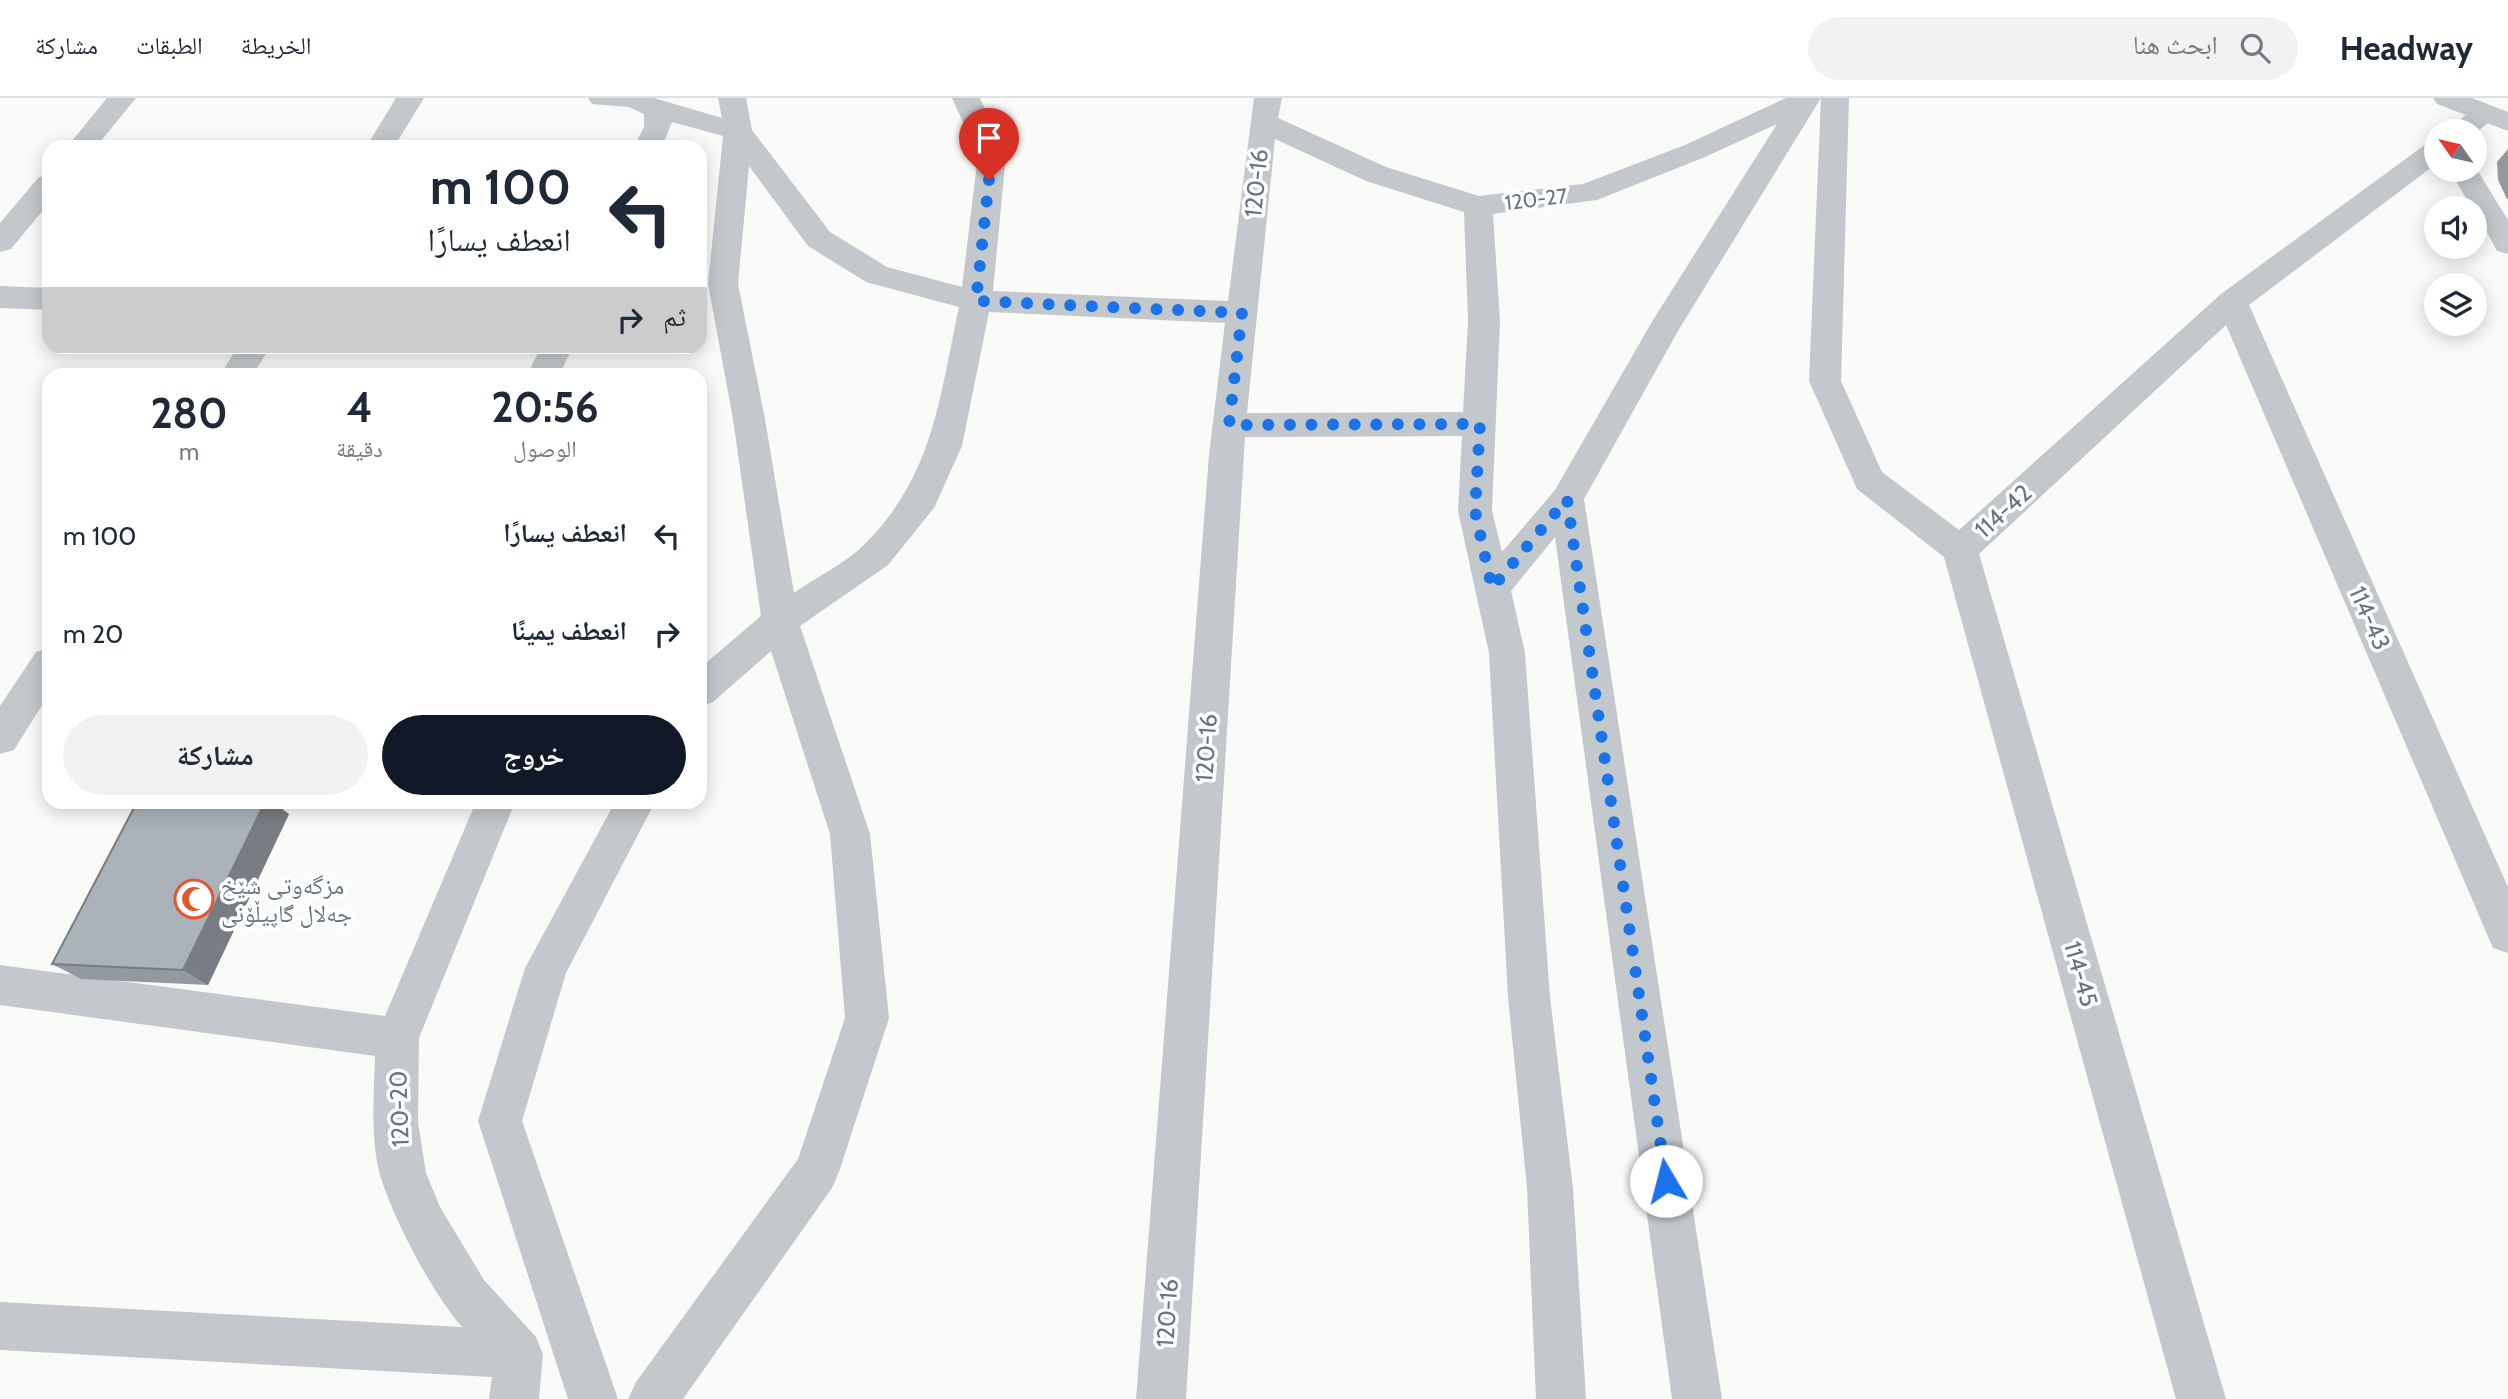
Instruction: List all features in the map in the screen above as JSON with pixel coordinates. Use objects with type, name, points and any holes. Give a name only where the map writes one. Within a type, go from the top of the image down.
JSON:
[{"type":"street","points":[[86,140],[122,98]]},
{"type":"street","points":[[384,140],[410,98]]},
{"type":"street","points":[[602,98],[633,99],[658,110],[735,115]]},
{"type":"street","points":[[707,685],[780,621],[876,555],[922,499],[945,446],[976,301],[992,155],[966,98]]},
{"type":"street","points":[[1492,588],[1567,499],[1664,328],[1807,98]]},
{"type":"street","name":"120-27","points":[[1266,110],[1376,174],[1478,206],[1587,193],[1695,151],[1807,98]]},
{"type":"street","name":"114-42","points":[[1835,98],[1825,381],[1868,480],[1960,550],[2232,302],[2424,159]]},
{"type":"street","points":[[2447,98],[2496,117]]},
{"type":"street","points":[[652,140],[658,127],[658,110]]},
{"type":"street","name":"120-16","points":[[1161,1399],[1229,425],[1266,110]]},
{"type":"street","points":[[735,115],[819,239],[877,275],[976,301],[1242,313]]},
{"type":"street","points":[[653,1399],[816,1172],[867,1018],[850,834],[780,621],[749,419],[723,284],[735,115]]},
{"type":"street","points":[[2470,182],[2508,244]]},
{"type":"street","points":[[0,242],[42,192]]},
{"type":"street","points":[[1478,206],[1484,321],[1475,511],[1507,653],[1529,996],[1550,1188],[1561,1399]]},
{"type":"street","points":[[0,297],[42,299]]},
{"type":"street","name":"114-43","points":[[2232,302],[2508,934]]},
{"type":"street","points":[[1229,425],[1480,424]]},
{"type":"street","points":[[1567,499],[1697,1399]]},
{"type":"street","name":"114-45","points":[[1960,550],[2201,1399]]},
{"type":"street","points":[[0,738],[42,674]]},
{"type":"street","name":"120-20","points":[[492,809],[397,1038],[396,1122],[403,1174],[424,1223],[516,1377]]},
{"type":"street","points":[[593,1399],[500,1121],[546,968],[631,809]]},
{"type":"street","points":[[0,985],[397,1038]]},
{"type":"street","points":[[0,1326],[516,1377]]},
{"type":"building","points":[[133,809],[262,809],[183,970],[52,964]]},
{"type":"place","name":"مزگەوتی شێخ جەلال گاپیڵۆنی","points":[[194,899]]},
{"type":"route","points":[[989,180],[976,301],[1242,313],[1229,425],[1480,424],[1475,511],[1492,588],[1567,499],[1666,1181]]}]
